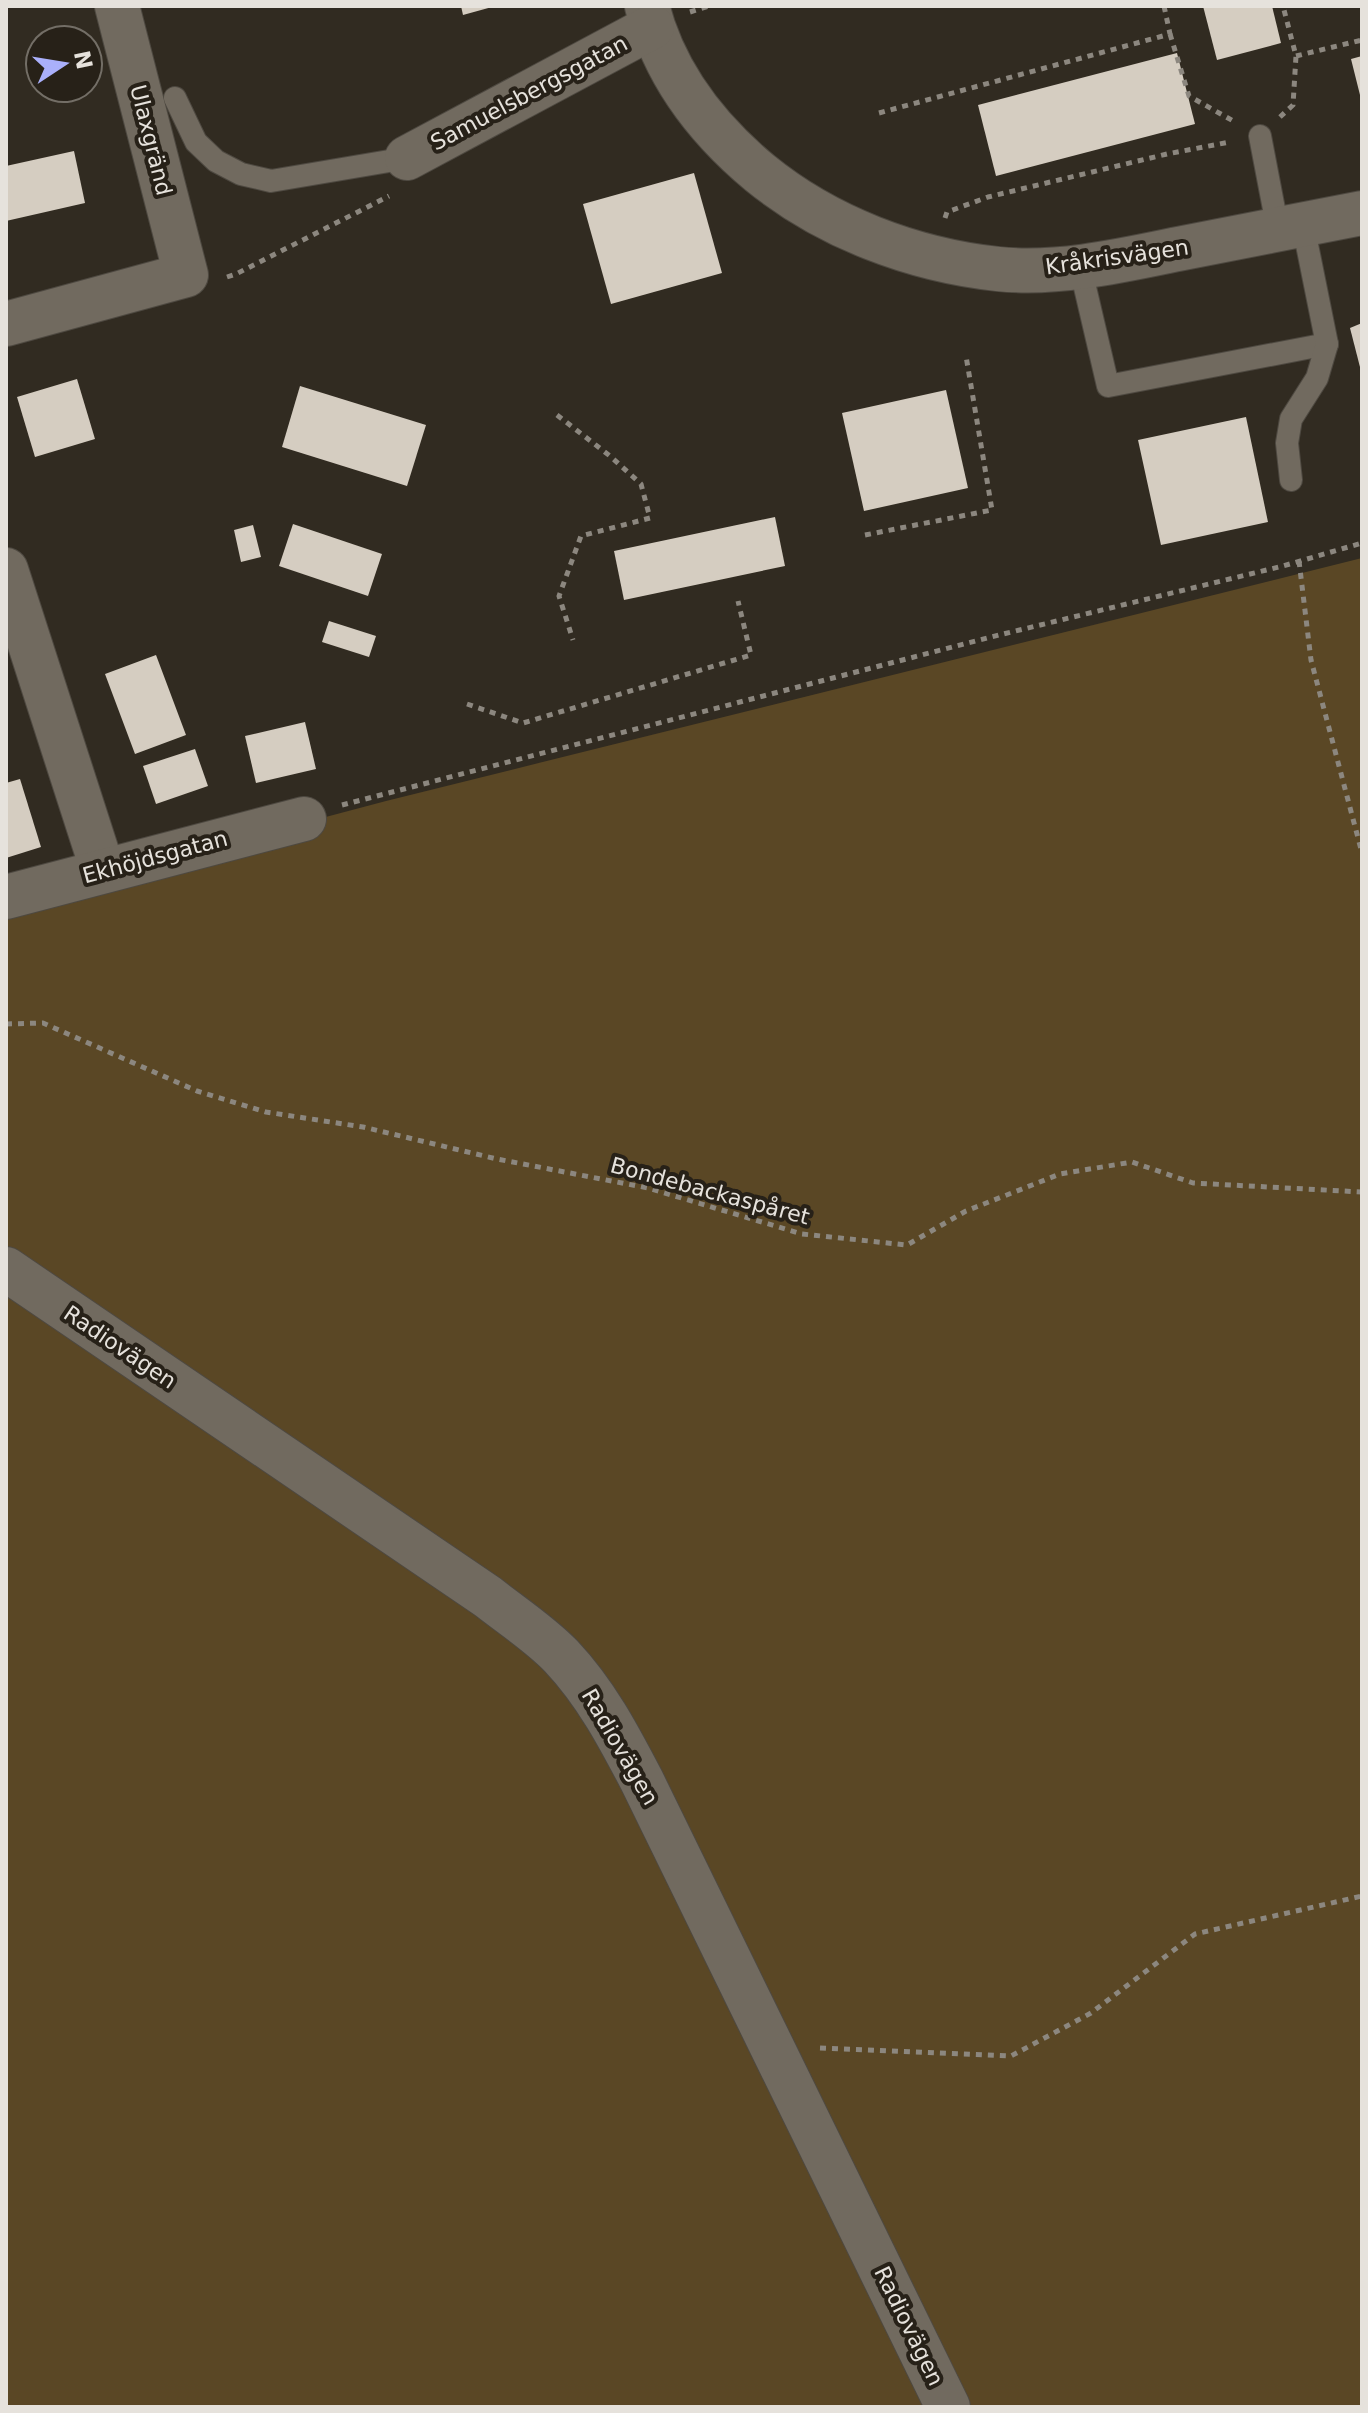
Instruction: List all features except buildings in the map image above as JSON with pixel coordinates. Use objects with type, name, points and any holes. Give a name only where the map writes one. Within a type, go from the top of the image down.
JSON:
[{"type":"street","name":"Ulaxgränd","points":[[117,6],[186,275]]},
{"type":"street","name":"Samuelsbergsgatan","points":[[407,158],[649,16]]},
{"type":"street","name":"Kråkrisvägen","points":[[649,16],[668,64],[691,100],[740,156],[796,199],[833,220],[869,236],[929,255],[999,269],[1050,269],[1111,262],[1362,213]]},
{"type":"street","points":[[6,324],[186,275]]},
{"type":"street","points":[[6,570],[103,871]]},
{"type":"street","name":"Ekhöjdsgatan","points":[[6,897],[304,819]]},
{"type":"street","name":"Radiovägen","points":[[6,1269],[488,1597],[560,1654],[592,1694],[618,1734],[948,2407]]},
{"type":"lane","points":[[175,98],[196,142],[216,161],[241,174],[271,181],[407,158]]},
{"type":"lane","points":[[1260,136],[1327,344],[1317,378],[1291,419],[1287,443],[1291,480]]},
{"type":"lane","points":[[1080,266],[1108,386],[1327,344]]},
{"type":"path","points":[[1164,6],[1189,96],[1260,136]]},
{"type":"path","points":[[929,255],[947,212],[975,202],[1167,154],[1260,136],[1293,105],[1296,56],[1283,6]]},
{"type":"path","points":[[879,113],[1170,34]]},
{"type":"path","points":[[1296,56],[1362,40]]},
{"type":"path","points":[[186,275],[211,281],[236,274],[390,195],[407,158]]},
{"type":"path","points":[[865,535],[992,510],[966,356]]},
{"type":"path","points":[[557,415],[641,484],[650,518],[581,536],[559,596],[573,640]]},
{"type":"path","points":[[304,819],[339,806],[1362,543]]},
{"type":"path","points":[[1299,561],[1311,660],[1362,853]]},
{"type":"path","points":[[467,704],[523,723],[751,655],[738,601]]},
{"type":"path","name":"Bondebackaspåret","points":[[6,1024],[43,1023],[197,1091],[266,1112],[363,1127],[497,1159],[648,1188],[802,1234],[907,1245],[966,1211],[1060,1174],[1132,1162],[1193,1183],[1362,1192]]},
{"type":"path","points":[[771,2046],[1011,2056],[1091,2013],[1195,1934],[1362,1896]]},
{"type":"shaded area","points":[[1362,558],[1362,2407],[6,2407],[6,902],[386,801]]}]
